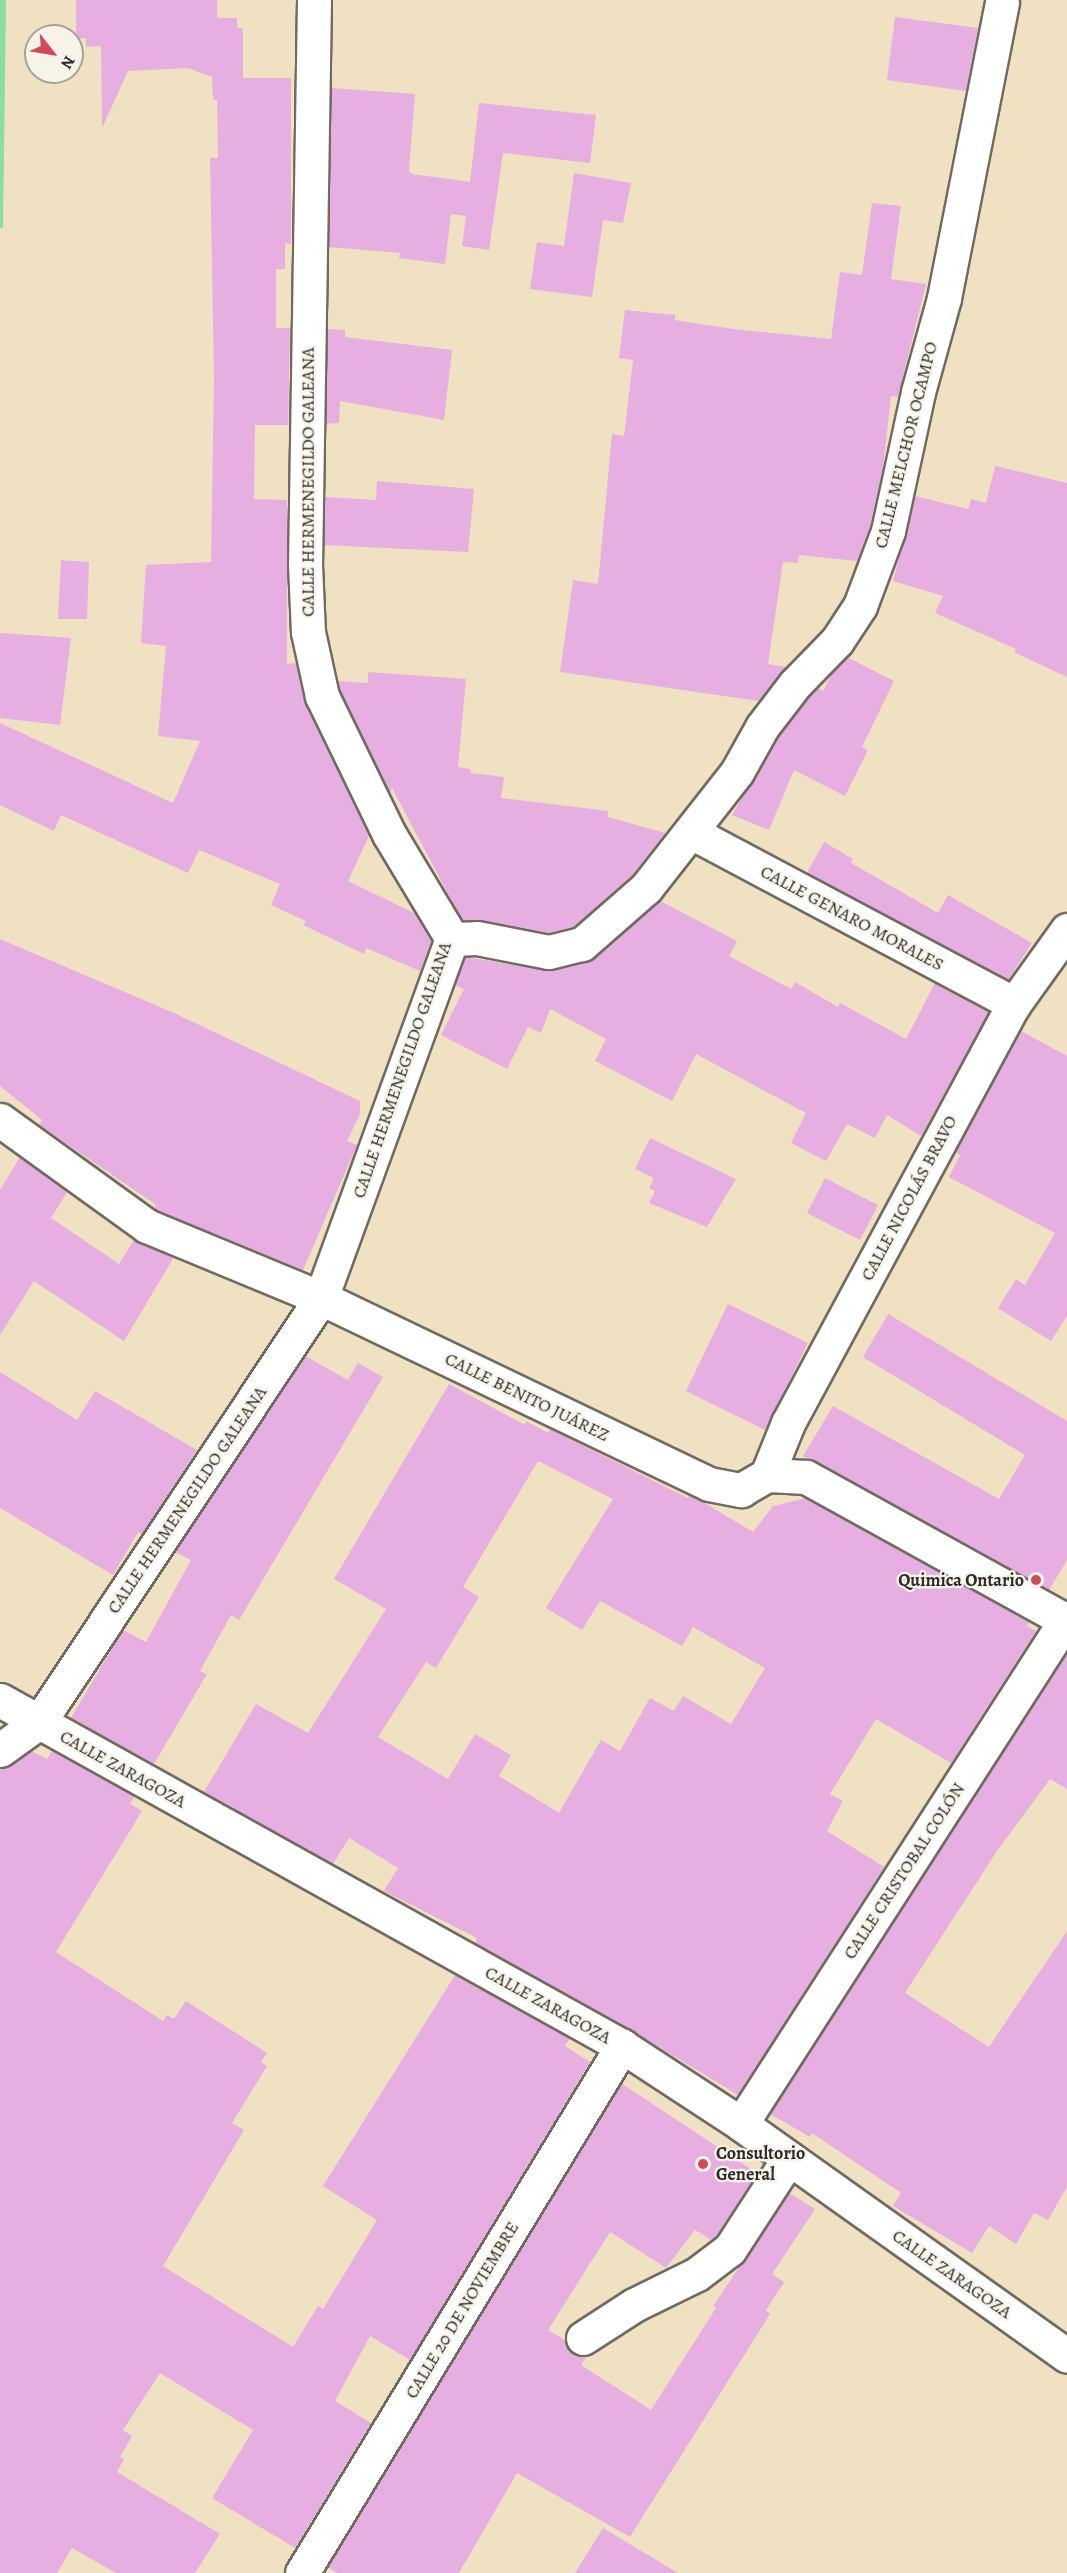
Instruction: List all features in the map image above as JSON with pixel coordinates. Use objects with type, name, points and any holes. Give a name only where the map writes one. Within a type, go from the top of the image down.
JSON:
[{"type":"street","name":"CALLE HERMENEGILDO GALEANA","points":[[39,1722],[321,1298],[452,939],[389,834],[327,707],[308,632],[304,564],[314,0]]},
{"type":"street","name":"CALLE MELCHOR OCAMPO","points":[[452,939],[477,938],[549,952],[582,944],[608,923],[646,888],[691,832],[737,772],[762,727],[795,684],[837,641],[860,606],[888,531],[918,392],[944,298],[1002,3]]},
{"type":"street","name":"CALLE GENARO MORALES","points":[[691,832],[1014,1004]]},
{"type":"street","name":"CALLE NICOLÁS BRAVO","points":[[767,1475],[788,1424],[1014,1004],[1067,930]]},
{"type":"street","name":"CALLE BENITO JUÁREZ","points":[[0,1120],[147,1226],[321,1298],[709,1484],[741,1490],[767,1475]]},
{"type":"street","points":[[767,1475],[806,1478],[1066,1619]]},
{"type":"street","name":"CALLE CRISTOBAL COLÓN","points":[[741,2124],[1066,1619]]},
{"type":"street","name":"CALLE ZARAGOZA","points":[[0,1700],[622,2046],[741,2124],[1067,2356]]},
{"type":"street","points":[[0,1750],[39,1722]]},
{"type":"street","name":"CALLE 20 DE NOVIEMBRE","points":[[302,2573],[622,2046]]},
{"type":"street","points":[[583,2338],[634,2306],[697,2274],[730,2249],[789,2158]]},
{"type":"green space","points":[[0,0],[6,0],[3,228],[0,228]]},
{"type":"building","points":[[76,0],[217,0],[217,18],[237,18],[237,28],[243,28],[243,78],[291,78],[291,244],[285,243],[285,269],[276,269],[276,328],[290,328],[288,425],[255,425],[254,499],[287,500],[287,664],[296,663],[305,704],[369,836],[348,881],[414,913],[431,941],[420,971],[366,948],[364,954],[303,925],[306,921],[271,905],[280,884],[199,850],[188,873],[61,815],[54,831],[0,805],[0,723],[173,803],[200,741],[158,736],[166,646],[141,643],[146,565],[211,562],[214,378],[210,158],[218,158],[217,100],[213,100],[212,77],[188,68],[128,71],[102,128],[101,46],[86,47],[84,24],[76,24]]},
{"type":"building","points":[[895,17],[978,28],[966,91],[887,80]]},
{"type":"building","points":[[331,88],[415,94],[409,171],[412,174],[470,182],[479,103],[596,115],[590,163],[503,153],[489,250],[462,246],[466,216],[451,214],[445,264],[399,258],[400,253],[329,247]]},
{"type":"building","points":[[574,173],[631,183],[623,223],[603,220],[592,297],[530,289],[537,242],[564,246]]},
{"type":"building","points":[[872,203],[901,206],[891,279],[926,284],[898,397],[891,396],[883,468],[870,526],[857,561],[799,555],[798,563],[783,562],[768,664],[786,667],[758,701],[560,672],[573,580],[598,584],[612,434],[624,436],[633,360],[619,358],[625,310],[675,315],[675,320],[733,329],[831,339],[840,272],[862,275]]},
{"type":"building","points":[[327,329],[345,330],[345,337],[452,350],[444,420],[340,401],[339,423],[326,424]]},
{"type":"building","points":[[995,466],[1067,483],[1067,677],[1014,652],[1016,649],[935,613],[943,596],[893,581],[915,496],[968,509],[971,499],[986,503]]},
{"type":"building","points":[[377,481],[474,489],[468,552],[324,545],[325,497],[376,500]]},
{"type":"building","points":[[61,560],[89,562],[87,619],[58,619]]},
{"type":"building","points":[[0,633],[71,638],[60,725],[0,718]]},
{"type":"building","points":[[847,657],[894,681],[862,747],[868,750],[845,796],[794,770],[769,830],[732,815],[778,737],[809,696],[818,688],[823,691],[833,672]]},
{"type":"building","points":[[368,672],[466,679],[458,767],[470,769],[471,773],[504,777],[501,798],[608,811],[608,817],[665,833],[632,875],[573,927],[549,933],[462,920],[392,788],[390,793],[340,690],[338,681],[368,683]]},
{"type":"building","points":[[824,842],[853,859],[851,863],[938,913],[948,895],[1032,943],[1008,980],[807,873]]},
{"type":"building","points":[[660,901],[737,941],[729,956],[791,989],[795,982],[838,1007],[840,1003],[906,1039],[935,983],[989,1012],[921,1136],[887,1115],[875,1138],[847,1124],[826,1161],[791,1143],[806,1113],[696,1054],[672,1101],[595,1061],[606,1039],[550,1009],[541,1033],[528,1027],[507,1069],[441,1035],[464,989],[455,985],[465,957],[546,970],[586,962]]},
{"type":"building","points":[[0,939],[174,1013],[360,1101],[360,1114],[347,1141],[357,1145],[303,1270],[156,1210],[155,1204],[39,1125],[42,1120],[0,1086]]},
{"type":"building","points":[[1021,1031],[1067,1056],[1067,1316],[1051,1341],[998,1308],[1016,1279],[1025,1285],[1055,1233],[949,1177],[960,1155],[955,1152]]},
{"type":"building","points":[[650,1138],[736,1179],[707,1227],[649,1203],[655,1191],[649,1188],[654,1178],[635,1169]]},
{"type":"building","points":[[20,1157],[67,1192],[51,1218],[119,1264],[134,1240],[174,1257],[124,1341],[34,1281],[0,1335],[0,1190]]},
{"type":"building","points":[[825,1178],[878,1205],[860,1240],[807,1213]]},
{"type":"building","points":[[728,1304],[808,1343],[765,1430],[686,1391]]},
{"type":"building","points":[[888,1314],[1067,1421],[1067,1560],[1049,1590],[803,1456],[833,1406],[999,1499],[1025,1455],[863,1357]]},
{"type":"building","points":[[305,1356],[348,1380],[358,1363],[383,1377],[239,1620],[231,1615],[200,1671],[207,1674],[154,1764],[71,1718],[123,1630],[146,1642],[191,1560],[175,1552]]},
{"type":"building","points":[[0,1372],[77,1420],[95,1391],[197,1450],[142,1534],[138,1532],[113,1575],[0,1508]]},
{"type":"building","points":[[449,1384],[525,1425],[526,1421],[548,1433],[550,1429],[688,1498],[689,1495],[698,1499],[753,1532],[773,1506],[806,1498],[1030,1622],[1027,1626],[1036,1631],[951,1763],[876,1719],[830,1794],[843,1801],[827,1831],[884,1867],[738,2095],[631,2030],[475,1943],[477,1938],[384,1891],[398,1868],[349,1838],[333,1864],[204,1792],[256,1704],[308,1733],[386,1609],[334,1579]],"holes":[[[538,1461],[613,1499],[546,1608],[582,1630],[600,1601],[682,1646],[693,1627],[765,1668],[731,1724],[683,1696],[674,1711],[650,1698],[620,1751],[601,1740],[559,1813],[499,1776],[511,1755],[475,1734],[448,1779],[378,1737],[426,1662],[436,1668],[479,1597],[463,1587]]]},
{"type":"building","points":[[1067,1653],[1067,1789],[1050,1779],[997,1851],[905,1993],[989,2047],[1067,1931],[1067,2187],[1048,2220],[1034,2213],[1016,2244],[989,2226],[972,2253],[893,2206],[901,2193],[812,2133],[810,2137],[770,2114]]},
{"type":"building","points":[[31,1751],[47,1759],[52,1751],[135,1796],[130,1804],[142,1811],[56,1952],[163,2021],[167,2015],[174,2019],[186,2001],[267,2053],[261,2062],[267,2066],[232,2123],[244,2130],[163,2266],[293,2347],[318,2306],[323,2309],[377,2220],[323,2186],[455,1975],[570,2038],[565,2046],[590,2062],[410,2360],[370,2336],[335,2401],[371,2423],[295,2548],[212,2498],[253,2430],[160,2373],[123,2430],[132,2436],[120,2457],[124,2459],[117,2472],[220,2534],[195,2573],[116,2573],[72,2548],[57,2573],[0,2573],[0,1768]]},
{"type":"building","points":[[621,2083],[757,2173],[716,2236],[711,2240],[695,2230],[666,2268],[610,2232],[548,2330],[565,2340],[574,2354],[587,2356],[581,2365],[651,2410],[716,2308],[713,2306],[789,2193],[815,2209],[772,2274],[784,2282],[766,2310],[770,2314],[630,2537],[517,2473],[459,2573],[337,2573],[328,2567]]},
{"type":"building","points":[[603,2528],[678,2573],[575,2573]]},
{"type":"place","name":"Quimica Ontario","points":[[1036,1580]]},
{"type":"place","name":"Consultorio General","points":[[703,2164]]}]
